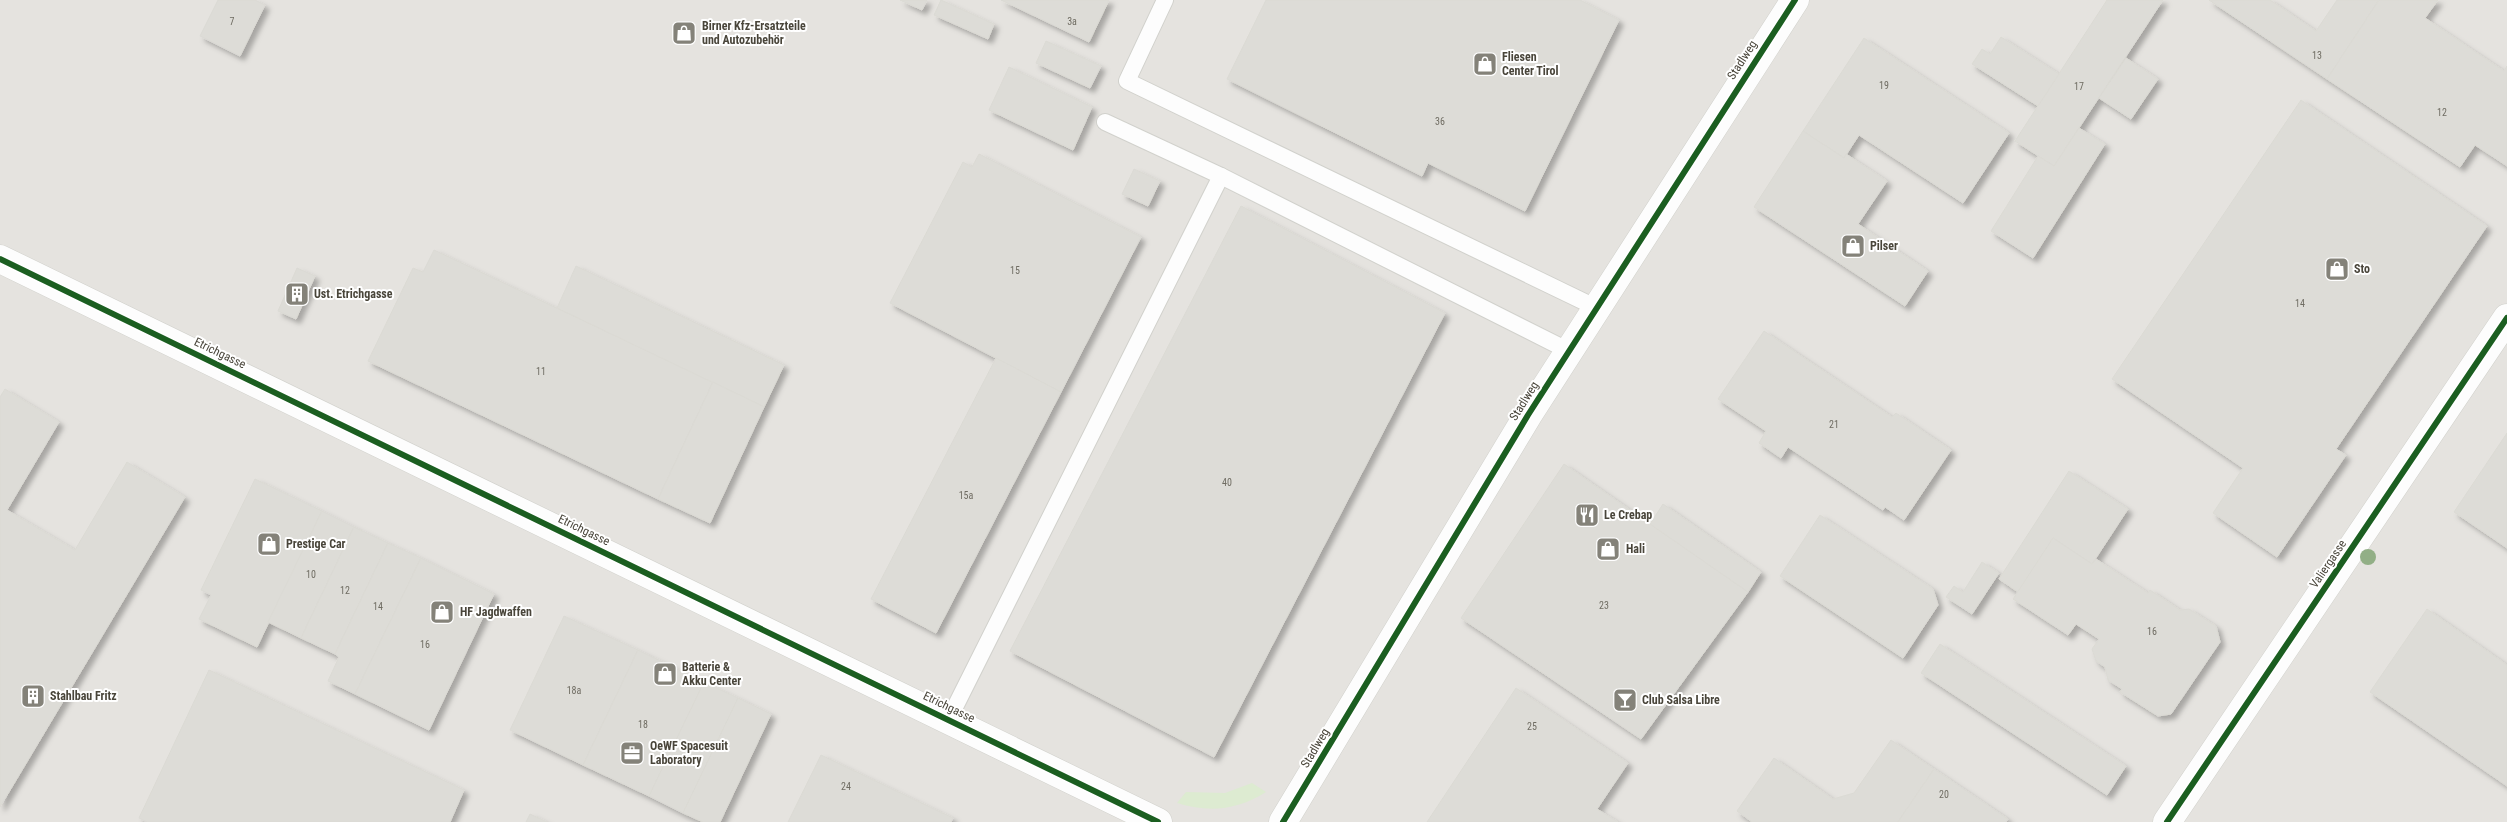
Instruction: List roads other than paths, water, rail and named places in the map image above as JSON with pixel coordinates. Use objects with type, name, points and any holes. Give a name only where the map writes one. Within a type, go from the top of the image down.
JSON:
[{"type":"street","name":"Stadlweg","points":[[1284,822],[1568,351],[1795,0]]},
{"type":"street","name":"Etrichgasse","points":[[0,259],[1158,822]]},
{"type":"street","name":"Valiergasse","points":[[2167,822],[2507,318]]},
{"type":"lane","points":[[1165,0],[1127,81],[1597,308]]},
{"type":"lane","points":[[1104,122],[1221,176],[1568,351]]},
{"type":"lane","points":[[949,719],[1221,176]]},
{"type":"place","name":"Birner Kfz-Ersatzteile und Autozubehör","points":[[684,33]]},
{"type":"place","name":"Fliesen Center Tirol","points":[[1485,64]]},
{"type":"place","name":"Pilser","points":[[1853,246]]},
{"type":"place","name":"Sto","points":[[2337,269]]},
{"type":"place","name":"Ust. Etrichgasse","points":[[297,294]]},
{"type":"place","name":"Le Crebap","points":[[1587,515]]},
{"type":"place","name":"Prestige Car","points":[[269,544]]},
{"type":"place","name":"Hali","points":[[1608,549]]},
{"type":"place","name":"HF Jagdwaffen","points":[[442,612]]},
{"type":"place","name":"Batterie & Akku Center","points":[[665,674]]},
{"type":"place","name":"Stahlbau Fritz","points":[[33,696]]},
{"type":"place","name":"Club Salsa Libre","points":[[1625,700]]},
{"type":"place","name":"OeWF Spacesuit Laboratory","points":[[632,753]]}]
